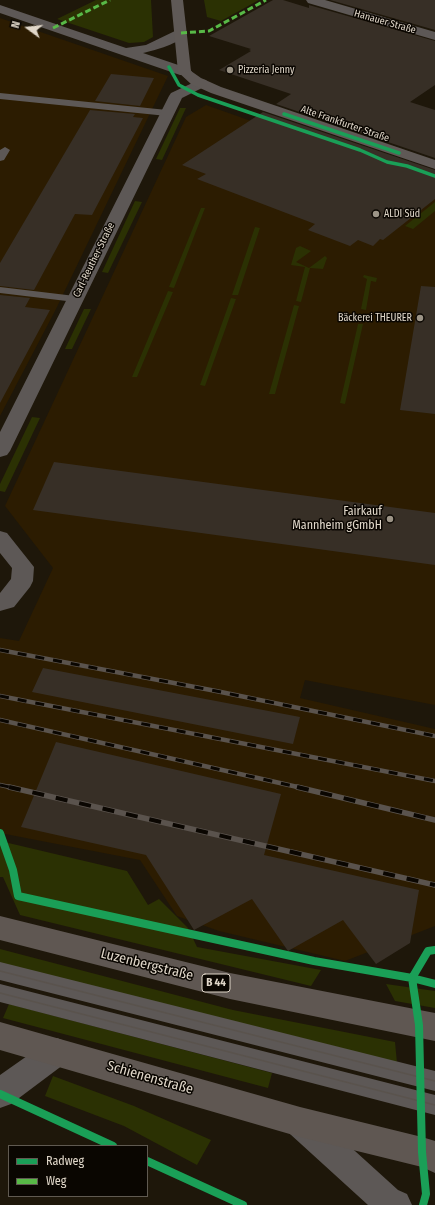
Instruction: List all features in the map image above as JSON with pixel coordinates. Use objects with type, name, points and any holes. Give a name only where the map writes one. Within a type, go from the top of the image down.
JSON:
[{"type":"main road","name":"Luzenbergstraße","points":[[0,928],[230,986],[435,1027]]},
{"type":"main road","name":"Schienenstraße","points":[[0,1036],[300,1122],[435,1157]]},
{"type":"street","points":[[177,0],[185,72]]},
{"type":"street","name":"Hanauer Straße","points":[[312,0],[435,36]]},
{"type":"street","name":"Alte Frankfurter Straße","points":[[0,9],[185,72],[201,83],[277,111],[435,164]]},
{"type":"street","points":[[121,51],[151,48],[164,43],[180,33]]},
{"type":"street","name":"Carl-Reuther-Straße","points":[[0,451],[176,96],[201,83]]},
{"type":"street","points":[[0,538],[23,567],[22,581],[6,601],[0,603]]},
{"type":"street","points":[[0,1093],[57,1052]]},
{"type":"street","name":"Schienenstraße","points":[[300,1122],[387,1201],[396,1205]]},
{"type":"lane","points":[[0,96],[167,113]]},
{"type":"lane","points":[[0,290],[75,299]]},
{"type":"lane","points":[[0,971],[435,1082]]},
{"type":"lane","points":[[0,993],[435,1105]]},
{"type":"shaded area","points":[[0,18],[168,76],[56,309],[0,416]]},
{"type":"shaded area","points":[[206,105],[435,186],[435,705],[305,680],[300,698],[435,729],[435,926],[345,961],[219,931],[177,916],[140,860],[0,833],[0,638],[19,641],[53,568],[5,506],[186,117]]},
{"type":"green space","points":[[96,0],[151,0],[153,37],[144,42],[129,43],[57,19]]},
{"type":"green space","points":[[204,0],[259,0],[221,21],[207,17]]},
{"type":"green space","points":[[180,108],[186,108],[162,160],[156,159]]},
{"type":"green space","points":[[135,201],[142,202],[108,273],[102,272]]},
{"type":"green space","points":[[435,202],[435,211],[413,229],[405,226]]},
{"type":"green space","points":[[201,208],[205,208],[174,288],[169,287]]},
{"type":"green space","points":[[255,227],[260,228],[238,295],[232,295]]},
{"type":"green space","points":[[300,246],[311,251],[296,262],[309,268],[325,256],[327,258],[323,269],[310,268],[301,302],[296,301],[305,267],[291,265],[296,248]]},
{"type":"green space","points":[[364,275],[377,278],[376,282],[371,281],[366,310],[361,309],[367,279],[363,277]]},
{"type":"green space","points":[[168,291],[173,292],[137,377],[132,377]]},
{"type":"green space","points":[[231,298],[236,299],[205,386],[200,385]]},
{"type":"green space","points":[[294,305],[299,306],[275,394],[269,394]]},
{"type":"green space","points":[[84,309],[91,309],[72,349],[65,349]]},
{"type":"green space","points":[[358,324],[363,324],[345,404],[340,403]]},
{"type":"green space","points":[[32,417],[40,418],[5,492],[0,491],[0,484]]},
{"type":"green space","points":[[0,841],[127,871],[148,905],[159,899],[188,928],[197,947],[321,970],[311,986],[20,915],[3,877],[0,877]]},
{"type":"green space","points":[[0,949],[233,1010],[395,1042],[397,1063],[0,964]]},
{"type":"green space","points":[[386,984],[435,991],[435,1008],[395,1001]]},
{"type":"green space","points":[[9,1004],[272,1073],[268,1088],[3,1018]]},
{"type":"green space","points":[[53,1076],[134,1106],[211,1140],[197,1165],[124,1126],[45,1096]]},
{"type":"building","points":[[273,0],[283,0],[309,8],[309,5],[435,41],[435,85],[410,102],[435,110],[435,158],[276,104],[291,94],[219,70],[251,51],[249,50],[251,49],[209,36]]},
{"type":"building","points":[[330,0],[435,0],[435,30]]},
{"type":"building","points":[[111,74],[154,78],[140,106],[95,101]]},
{"type":"building","points":[[90,110],[135,114],[133,117],[143,118],[92,215],[75,214],[34,290],[0,286],[0,263]]},
{"type":"building","points":[[263,112],[435,170],[435,199],[383,240],[380,239],[373,246],[358,240],[350,246],[308,230],[315,224],[197,179],[206,174],[182,165]]},
{"type":"building","points":[[421,286],[435,287],[435,414],[400,410]]},
{"type":"building","points":[[0,295],[30,298],[25,307],[50,310],[0,403]]},
{"type":"building","points":[[54,462],[435,513],[435,565],[33,510]]},
{"type":"building","points":[[43,668],[300,717],[293,744],[32,692]]},
{"type":"building","points":[[56,742],[281,794],[264,855],[419,890],[410,943],[376,964],[343,920],[288,951],[252,899],[194,930],[146,855],[21,827]]},
{"type":"tram line","points":[[0,971],[435,1081]]},
{"type":"tram line","points":[[0,993],[435,1105]]},
{"type":"railway","points":[[0,650],[216,691],[435,736]]},
{"type":"railway","points":[[0,696],[435,781]]},
{"type":"railway","points":[[0,720],[302,788]]},
{"type":"railway","points":[[0,785],[14,788]]},
{"type":"railway","points":[[9,787],[435,885]]},
{"type":"railway","points":[[297,787],[435,820]]},
{"type":"marked path","points":[[53,28],[110,0]]},
{"type":"marked path","points":[[181,33],[209,31],[266,0]]},
{"type":"cycle path","points":[[169,67],[179,85],[198,95],[360,150],[387,162],[407,166],[435,176]]},
{"type":"cycle path","points":[[284,114],[399,153]]},
{"type":"cycle path","points":[[0,833],[13,870],[18,896],[314,961],[412,978],[435,984]]},
{"type":"cycle path","points":[[423,1205],[426,1194],[422,1152],[419,1025],[412,978],[428,951],[435,950]]},
{"type":"cycle path","points":[[0,1094],[111,1145]]},
{"type":"cycle path","points":[[148,1161],[243,1205]]},
{"type":"place","name":"Pizzeria Jenny","points":[[230,70]]},
{"type":"place","name":"ALDI Süd","points":[[376,214]]},
{"type":"place","name":"Bäckerei THEURER","points":[[420,318]]},
{"type":"place","name":"Fairkauf Mannheim gGmbH","points":[[390,519]]}]
